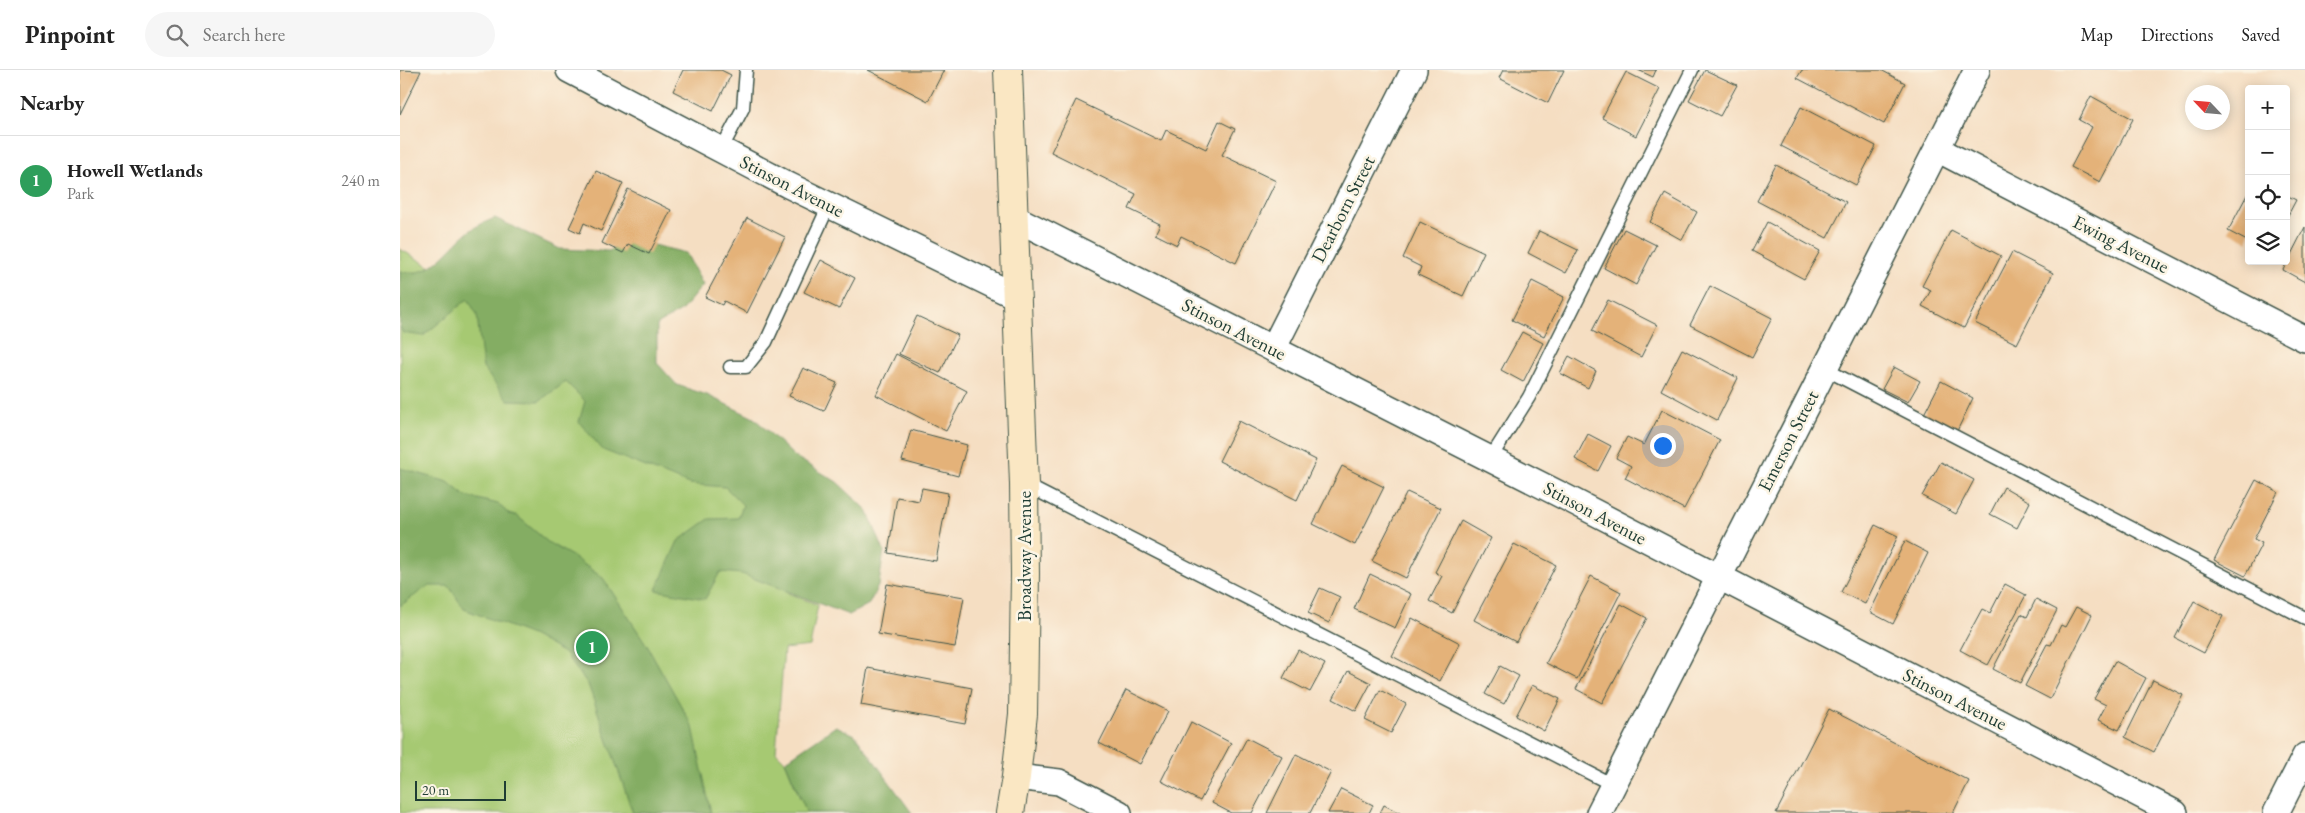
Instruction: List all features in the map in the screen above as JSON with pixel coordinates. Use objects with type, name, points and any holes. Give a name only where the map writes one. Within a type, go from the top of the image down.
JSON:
[{"type":"main road","points":[[1008,70],[1013,217]]},
{"type":"main road","name":"Broadway Avenue","points":[[1010,813],[1023,714],[1026,574],[1013,217]]},
{"type":"street","name":"Stinson Avenue","points":[[569,70],[829,205],[1017,297]]},
{"type":"street","name":"Dearborn Street","points":[[1273,349],[1414,70]]},
{"type":"street","name":"Emerson Street","points":[[1599,813],[1977,70]]},
{"type":"street","name":"Ewing Avenue","points":[[1937,149],[2305,338]]},
{"type":"street","name":"Stinson Avenue","points":[[1013,217],[1490,459],[2175,813]]},
{"type":"street","points":[[2276,813],[2305,756]]},
{"type":"street","points":[[1016,777],[1059,782],[1119,813]]},
{"type":"lane","points":[[721,150],[743,108],[746,70]]},
{"type":"lane","points":[[1490,459],[1529,397],[1692,70]]},
{"type":"lane","points":[[730,367],[746,367],[766,342],[829,205]]},
{"type":"lane","points":[[1825,369],[2305,618]]},
{"type":"lane","points":[[1024,484],[1613,785]]},
{"type":"green space","points":[[495,218],[560,249],[609,251],[633,240],[686,253],[703,285],[681,311],[657,325],[657,363],[677,385],[707,395],[754,418],[794,456],[837,482],[867,510],[884,551],[879,584],[869,604],[849,615],[742,574],[720,572],[705,599],[656,590],[678,541],[709,519],[738,518],[743,505],[725,487],[689,484],[603,450],[579,422],[585,401],[566,382],[539,401],[508,400],[483,368],[477,315],[468,299],[423,336],[403,333],[400,327],[400,271],[412,273],[432,266],[474,228]]},
{"type":"green space","points":[[400,249],[640,389],[710,409],[788,593],[818,605],[810,646],[784,649],[776,752],[785,761],[800,798],[873,813],[400,813]]},
{"type":"green space","points":[[400,468],[448,482],[465,496],[498,504],[510,515],[516,515],[549,543],[572,556],[603,578],[648,647],[693,727],[711,813],[633,813],[588,684],[564,653],[532,635],[464,609],[449,586],[428,586],[400,606]]},
{"type":"green space","points":[[836,726],[855,735],[912,813],[807,813],[785,761]]},
{"type":"building","points":[[400,70],[421,71],[400,114]]},
{"type":"building","points":[[683,70],[721,70],[731,75],[713,111],[673,91]]},
{"type":"building","points":[[868,70],[944,70],[928,101]]},
{"type":"building","points":[[1503,70],[1564,70],[1548,103],[1499,78]]},
{"type":"building","points":[[1638,70],[1656,70],[1653,77]]},
{"type":"building","points":[[1705,70],[1737,85],[1720,116],[1689,100]]},
{"type":"building","points":[[1802,70],[1881,70],[1905,83],[1884,124],[1797,78]]},
{"type":"building","points":[[1626,72],[1660,89],[1636,136],[1602,118]]},
{"type":"building","points":[[2091,96],[2133,119],[2100,182],[2071,167],[2092,127],[2079,120]]},
{"type":"building","points":[[1076,100],[1161,141],[1166,130],[1206,149],[1219,121],[1235,129],[1222,155],[1276,181],[1236,263],[1181,236],[1177,245],[1155,234],[1160,224],[1129,209],[1136,194],[1051,152]]},
{"type":"building","points":[[1801,107],[1876,146],[1856,185],[1781,146]]},
{"type":"building","points":[[1776,165],[1846,202],[1827,238],[1757,201]]},
{"type":"building","points":[[596,171],[623,183],[601,231],[584,223],[580,233],[569,228]]},
{"type":"building","points":[[628,189],[671,210],[649,254],[628,244],[623,253],[602,243]]},
{"type":"building","points":[[1665,194],[1697,212],[1682,240],[1650,222]]},
{"type":"building","points":[[2290,197],[2296,200],[2290,211]]},
{"type":"building","points":[[2245,199],[2245,240],[2228,231]]},
{"type":"building","points":[[747,218],[785,237],[747,313],[724,301],[722,305],[705,297]]},
{"type":"building","points":[[1420,222],[1484,252],[1463,296],[1418,275],[1421,267],[1403,258]]},
{"type":"building","points":[[1767,222],[1820,251],[1804,279],[1752,251]]},
{"type":"building","points":[[2305,227],[2305,282],[2283,270],[2286,265],[2290,265],[2290,256]]},
{"type":"building","points":[[1624,229],[1656,245],[1636,285],[1604,268]]},
{"type":"building","points":[[1951,230],[2001,256],[1964,328],[1922,306],[1931,290],[1922,286]]},
{"type":"building","points":[[1539,231],[1578,250],[1566,273],[1528,253]]},
{"type":"building","points":[[2012,252],[2053,273],[2017,344],[1975,323]]},
{"type":"building","points":[[821,260],[855,278],[839,309],[804,292]]},
{"type":"building","points":[[1532,281],[1564,297],[1544,336],[1512,320]]},
{"type":"building","points":[[1710,286],[1772,318],[1752,357],[1690,325]]},
{"type":"building","points":[[1608,300],[1657,325],[1641,357],[1592,331]]},
{"type":"building","points":[[917,316],[958,335],[940,373],[899,354]]},
{"type":"building","points":[[1522,332],[1543,343],[1523,382],[1501,370]]},
{"type":"building","points":[[1682,349],[1738,378],[1717,420],[1661,390]]},
{"type":"building","points":[[896,354],[967,391],[946,431],[876,395]]},
{"type":"building","points":[[1569,356],[1596,371],[1588,388],[1560,373]]},
{"type":"building","points":[[1894,367],[1920,381],[1908,402],[1882,389]]},
{"type":"building","points":[[803,368],[837,383],[824,411],[789,396]]},
{"type":"building","points":[[1941,381],[1973,398],[1957,431],[1924,414]]},
{"type":"building","points":[[1662,410],[1720,440],[1684,509],[1625,478],[1631,466],[1616,458],[1627,437],[1644,445]]},
{"type":"building","points":[[1239,421],[1316,460],[1297,500],[1219,461]]},
{"type":"building","points":[[911,430],[967,445],[958,476],[902,461]]},
{"type":"building","points":[[1588,434],[1611,446],[1598,471],[1575,459]]},
{"type":"building","points":[[1941,462],[1974,480],[1956,514],[1922,496]]},
{"type":"building","points":[[1342,466],[1384,487],[1355,545],[1313,524]]},
{"type":"building","points":[[2256,480],[2278,492],[2254,539],[2262,543],[2245,576],[2214,560]]},
{"type":"building","points":[[2004,487],[2030,502],[2017,528],[1990,514]]},
{"type":"building","points":[[922,488],[948,493],[936,561],[888,553],[897,497],[919,501]]},
{"type":"building","points":[[1407,492],[1441,508],[1406,578],[1372,561]]},
{"type":"building","points":[[1461,521],[1491,538],[1452,613],[1429,601],[1442,576],[1435,572]]},
{"type":"building","points":[[1875,525],[1898,536],[1865,604],[1841,592]]},
{"type":"building","points":[[1905,541],[1928,553],[1893,624],[1870,612]]},
{"type":"building","points":[[1514,544],[1556,565],[1516,642],[1474,620]]},
{"type":"building","points":[[1370,574],[1411,594],[1395,628],[1354,609]]},
{"type":"building","points":[[1591,576],[1621,592],[1577,679],[1546,663]]},
{"type":"building","points":[[887,584],[964,597],[955,647],[878,634]]},
{"type":"building","points":[[2005,584],[2026,595],[1988,665],[1960,650],[1982,609],[1990,613]]},
{"type":"building","points":[[1320,588],[1340,597],[1329,623],[1308,613]]},
{"type":"building","points":[[2036,599],[2057,610],[2020,683],[1993,669],[2021,614],[2027,617]]},
{"type":"building","points":[[2194,601],[2223,616],[2204,653],[2175,638]]},
{"type":"building","points":[[1621,604],[1647,618],[1602,703],[1576,689]]},
{"type":"building","points":[[2076,607],[2092,615],[2050,699],[2025,686],[2047,644],[2051,645],[2061,625],[2065,627]]},
{"type":"building","points":[[1412,618],[1460,643],[1440,681],[1392,656]]},
{"type":"building","points":[[1298,650],[1325,664],[1310,692],[1283,678]]},
{"type":"building","points":[[2115,661],[2146,678],[2119,730],[2098,720],[2106,705],[2094,699]]},
{"type":"building","points":[[1500,666],[1519,676],[1504,704],[1485,694]]},
{"type":"building","points":[[868,668],[972,688],[965,724],[861,705]]},
{"type":"building","points":[[1348,671],[1371,683],[1356,711],[1333,699]]},
{"type":"building","points":[[2153,680],[2183,695],[2154,752],[2125,737]]},
{"type":"building","points":[[1532,685],[1560,699],[1544,731],[1516,716]]},
{"type":"building","points":[[1126,690],[1168,711],[1140,764],[1099,743]]},
{"type":"building","points":[[1380,690],[1406,704],[1391,733],[1365,720]]},
{"type":"building","points":[[1829,709],[1969,781],[1953,813],[1776,813]]},
{"type":"building","points":[[1191,722],[1231,743],[1200,801],[1161,781]]},
{"type":"building","points":[[1247,738],[1282,756],[1252,813],[1231,813],[1212,803]]},
{"type":"building","points":[[1296,754],[1331,772],[1310,813],[1267,813]]},
{"type":"building","points":[[1341,789],[1373,805],[1369,813],[1328,813]]},
{"type":"building","points":[[1384,805],[1400,813],[1380,813]]},
{"type":"place","name":"Howell Wetlands","points":[[592,647]]}]
